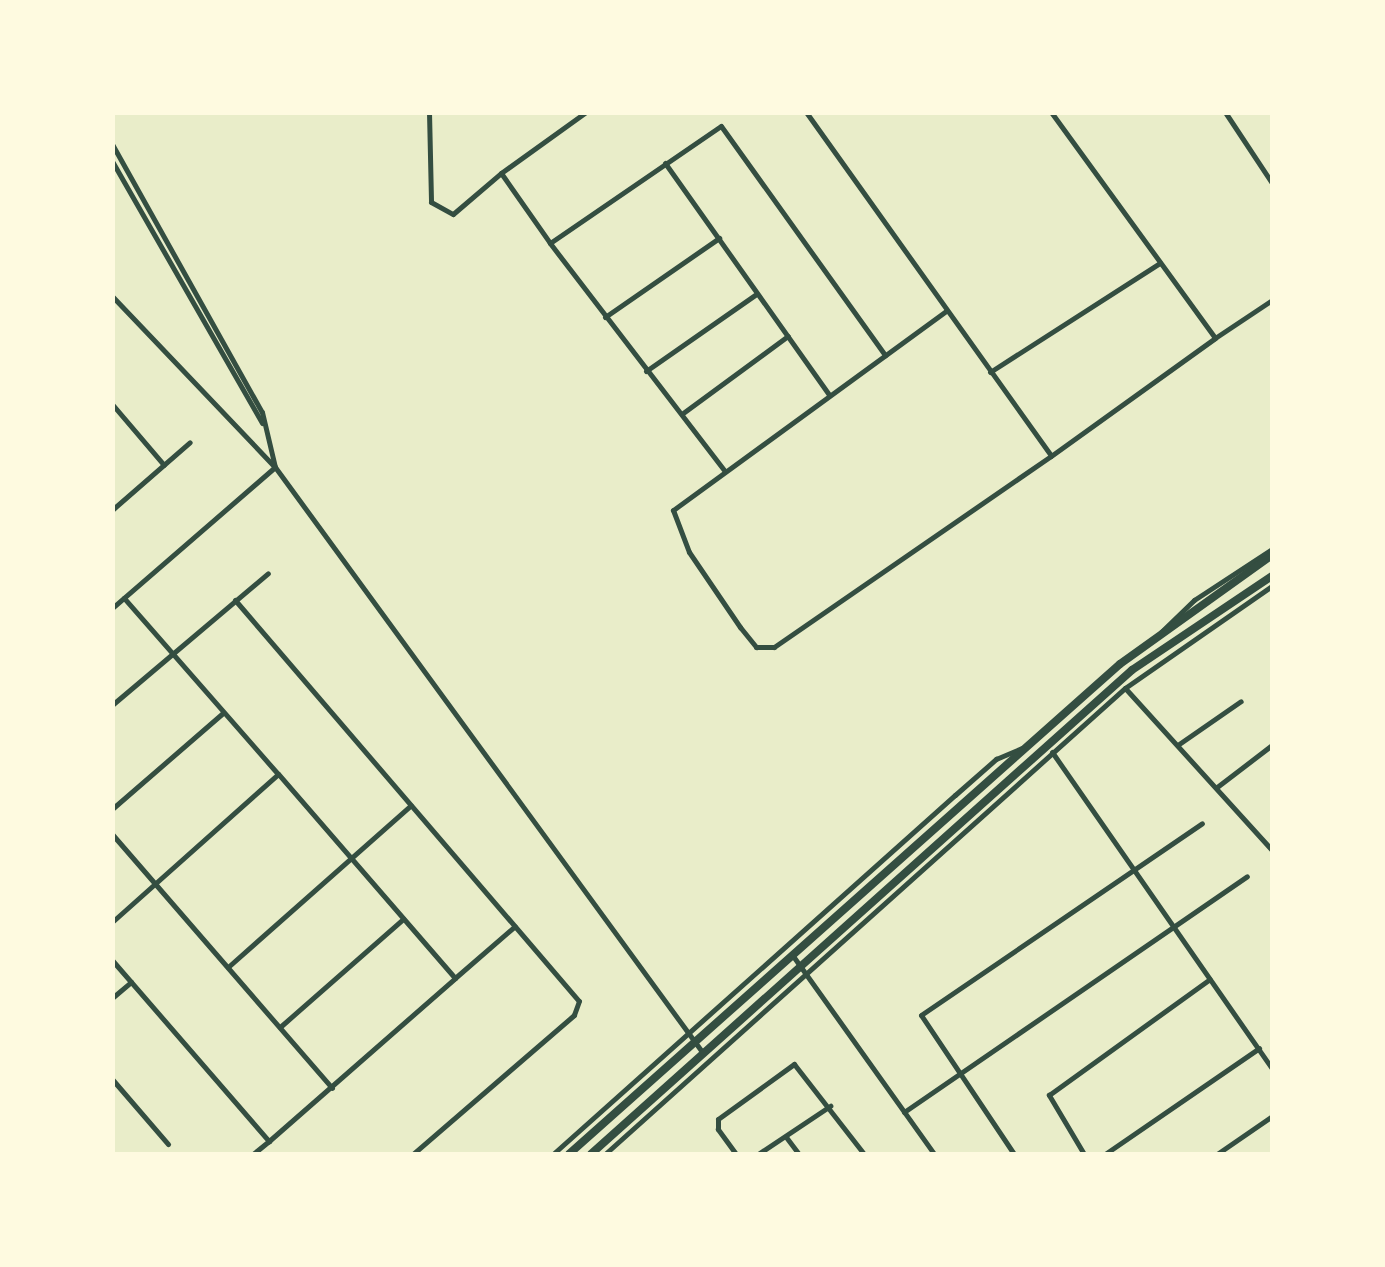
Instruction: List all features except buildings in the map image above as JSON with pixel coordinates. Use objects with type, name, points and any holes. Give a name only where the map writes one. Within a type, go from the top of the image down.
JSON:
[{"type":"highway","points":[[569,1154],[1159,634],[1272,552]]},
{"type":"highway","points":[[591,1154],[804,969],[1132,670],[1272,576]]},
{"type":"street","points":[[429,112],[429,195],[438,210],[453,214],[501,173],[586,112]]},
{"type":"street","points":[[806,112],[1050,456]]},
{"type":"street","points":[[1051,112],[1215,338]]},
{"type":"street","points":[[1224,112],[1272,183]]},
{"type":"street","points":[[550,243],[721,126],[885,355]]},
{"type":"street","points":[[112,144],[224,354]]},
{"type":"street","points":[[112,161],[264,425],[275,467]]},
{"type":"street","points":[[665,163],[830,395]]},
{"type":"street","points":[[501,173],[604,317],[724,470]]},
{"type":"street","points":[[604,317],[718,238]]},
{"type":"street","points":[[990,372],[1160,263]]},
{"type":"street","points":[[646,370],[756,295]]},
{"type":"street","points":[[112,296],[275,467],[703,1053]]},
{"type":"street","points":[[946,311],[675,506],[673,521],[756,647],[768,650],[1272,300]]},
{"type":"street","points":[[683,413],[788,336]]},
{"type":"street","points":[[114,408],[164,465]]},
{"type":"street","points":[[112,510],[190,442]]},
{"type":"street","points":[[112,608],[275,467]]},
{"type":"street","points":[[112,705],[268,573]]},
{"type":"street","points":[[605,1154],[804,969],[1126,688],[1213,617],[1272,586]]},
{"type":"street","points":[[124,598],[455,978]]},
{"type":"street","points":[[235,600],[578,999],[579,1009],[413,1154]]},
{"type":"street","points":[[1126,688],[1271,846]]},
{"type":"street","points":[[1179,744],[1241,700]]},
{"type":"street","points":[[112,809],[222,713]]},
{"type":"street","points":[[1216,787],[1272,745]]},
{"type":"street","points":[[553,1154],[996,759],[1027,748]]},
{"type":"street","points":[[1052,752],[1272,1068]]},
{"type":"street","points":[[112,922],[278,774]]},
{"type":"street","points":[[228,967],[411,805]]},
{"type":"street","points":[[1014,1154],[921,1022],[922,1013],[1202,823]]},
{"type":"street","points":[[112,834],[332,1088]]},
{"type":"street","points":[[904,1112],[1247,876]]},
{"type":"street","points":[[280,1027],[404,919]]},
{"type":"street","points":[[253,1154],[516,926]]},
{"type":"street","points":[[793,956],[934,1154]]},
{"type":"street","points":[[112,960],[270,1141]]},
{"type":"street","points":[[1084,1154],[1049,1095],[1210,980]]},
{"type":"street","points":[[112,998],[131,982]]},
{"type":"street","points":[[1104,1154],[1259,1048]]},
{"type":"street","points":[[736,1154],[718,1119],[790,1066],[800,1067],[864,1154]]},
{"type":"street","points":[[112,1080],[168,1144]]},
{"type":"street","points":[[758,1154],[830,1106]]},
{"type":"street","points":[[1217,1154],[1272,1116]]},
{"type":"street","points":[[786,1136],[799,1154]]}]
